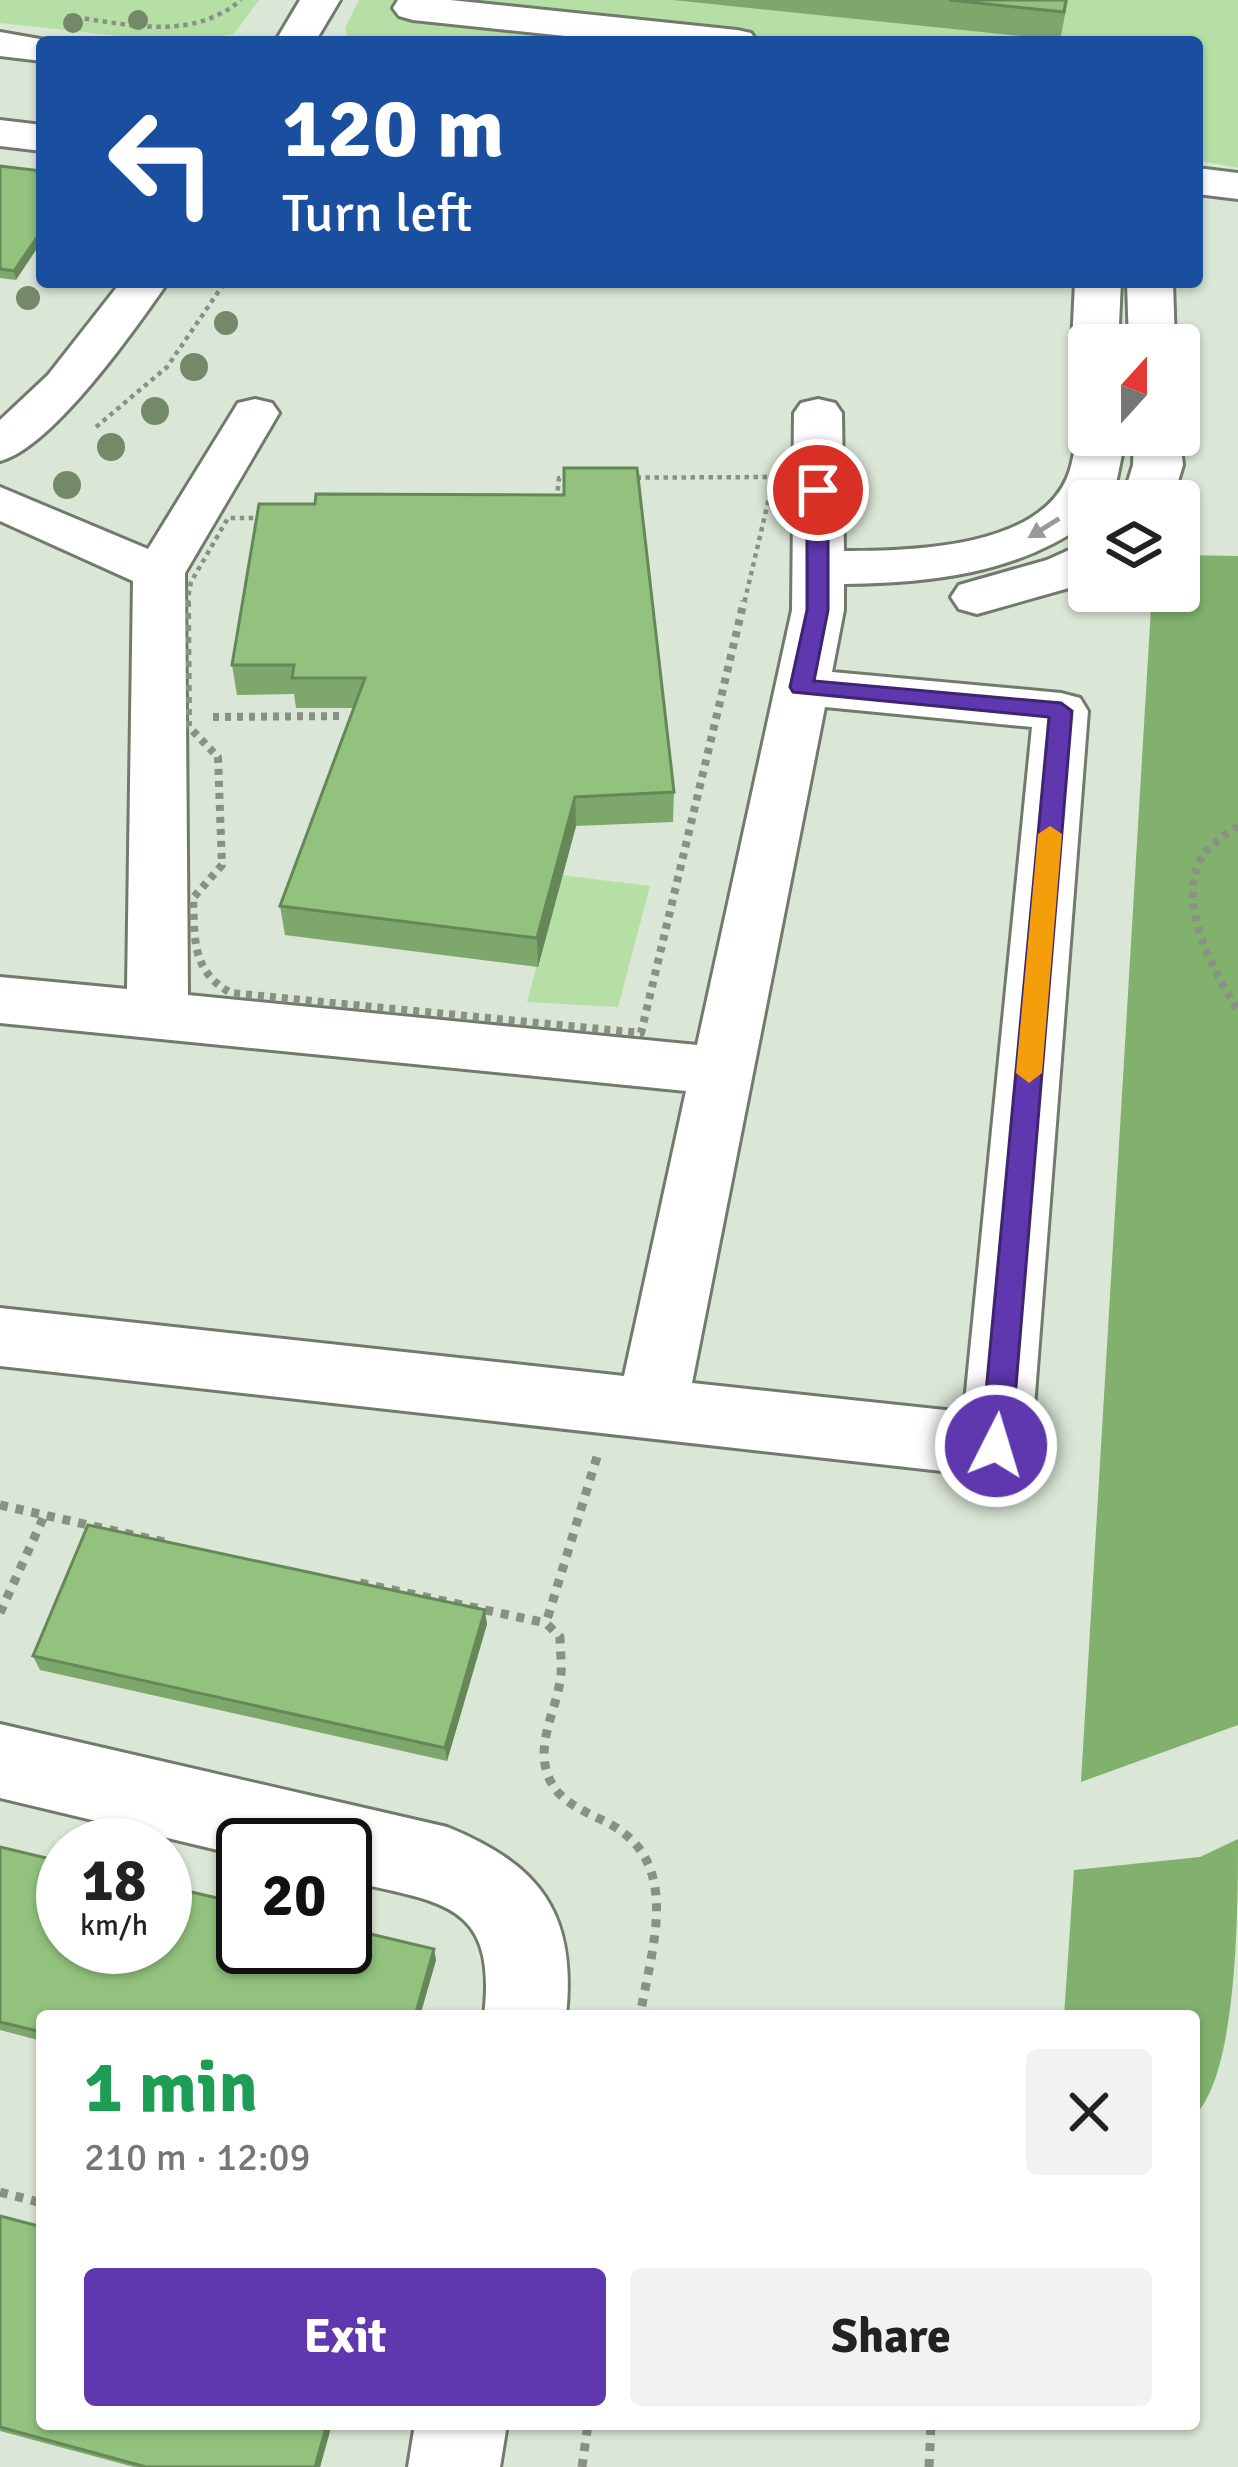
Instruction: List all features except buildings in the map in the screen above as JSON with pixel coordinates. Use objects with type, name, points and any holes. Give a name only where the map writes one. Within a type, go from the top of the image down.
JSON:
[{"type":"street","points":[[299,36],[320,0]]},
{"type":"street","points":[[418,0],[413,8],[680,36]]},
{"type":"street","points":[[0,44],[44,31]]},
{"type":"street","points":[[0,133],[36,137]]},
{"type":"street","points":[[1203,182],[1238,185]]},
{"type":"street","points":[[0,446],[65,386],[140,288]]},
{"type":"street","points":[[1096,324],[1098,288]]},
{"type":"street","points":[[1150,288],[1151,324]]},
{"type":"street","points":[[12,379],[65,386]]},
{"type":"street","points":[[157,1015],[159,573],[255,413]]},
{"type":"street","points":[[633,1405],[722,1071],[801,687],[817,589],[818,413]]},
{"type":"street","points":[[817,589],[979,557],[1038,534],[1081,503],[1100,456]]},
{"type":"street","points":[[0,502],[159,573]]},
{"type":"street","points":[[817,589],[999,594],[1068,570]]},
{"type":"street","points":[[0,1337],[996,1446],[1061,711],[801,687]]},
{"type":"street","points":[[0,1000],[722,1071]]},
{"type":"street","points":[[0,1761],[447,1865],[479,1879],[517,1918],[528,1952],[525,2010]]},
{"type":"street","points":[[454,2467],[460,2430]]},
{"type":"path","points":[[44,31],[190,26],[226,16],[241,0]]},
{"type":"path","points":[[774,477],[640,1033],[231,993],[210,984],[198,971],[194,898],[222,865],[218,757],[188,726],[188,717],[187,599],[191,582],[228,518],[556,517],[559,478],[774,477]]},
{"type":"path","points":[[188,717],[345,716]]},
{"type":"path","points":[[1238,826],[1198,862],[1196,898],[1222,988],[1238,1010]]},
{"type":"path","points":[[546,1623],[633,1405]]},
{"type":"path","points":[[0,1505],[172,1543]]},
{"type":"path","points":[[0,1613],[45,1514]]},
{"type":"path","points":[[348,1581],[546,1623],[560,1637],[561,1673],[546,1735],[545,1768],[563,1799],[632,1836],[652,1862],[656,1892],[641,2010]]},
{"type":"path","points":[[0,2192],[36,2201]]},
{"type":"path","points":[[582,2467],[587,2430]]},
{"type":"path","points":[[929,2467],[931,2430]]},
{"type":"green space","points":[[0,0],[259,0],[234,34],[220,36],[121,36],[0,23]]},
{"type":"green space","points":[[359,0],[1238,0],[1238,168],[1203,161],[1203,36],[348,36],[345,28]]},
{"type":"green space","points":[[1200,555],[1238,556],[1238,1725],[1081,1782],[1151,612],[1200,612]]},
{"type":"green space","points":[[561,875],[650,886],[618,1007],[527,1002]]},
{"type":"green space","points":[[1238,1839],[1236,1946],[1227,2028],[1209,2095],[1200,2108],[1200,2010],[1064,2010],[1074,1870],[1200,1857]]},
{"type":"slow traffic","points":[[1029,1073],[1050,834]]},
{"type":"route","points":[[818,490],[818,610],[801,687],[1061,711],[996,1446]]}]
